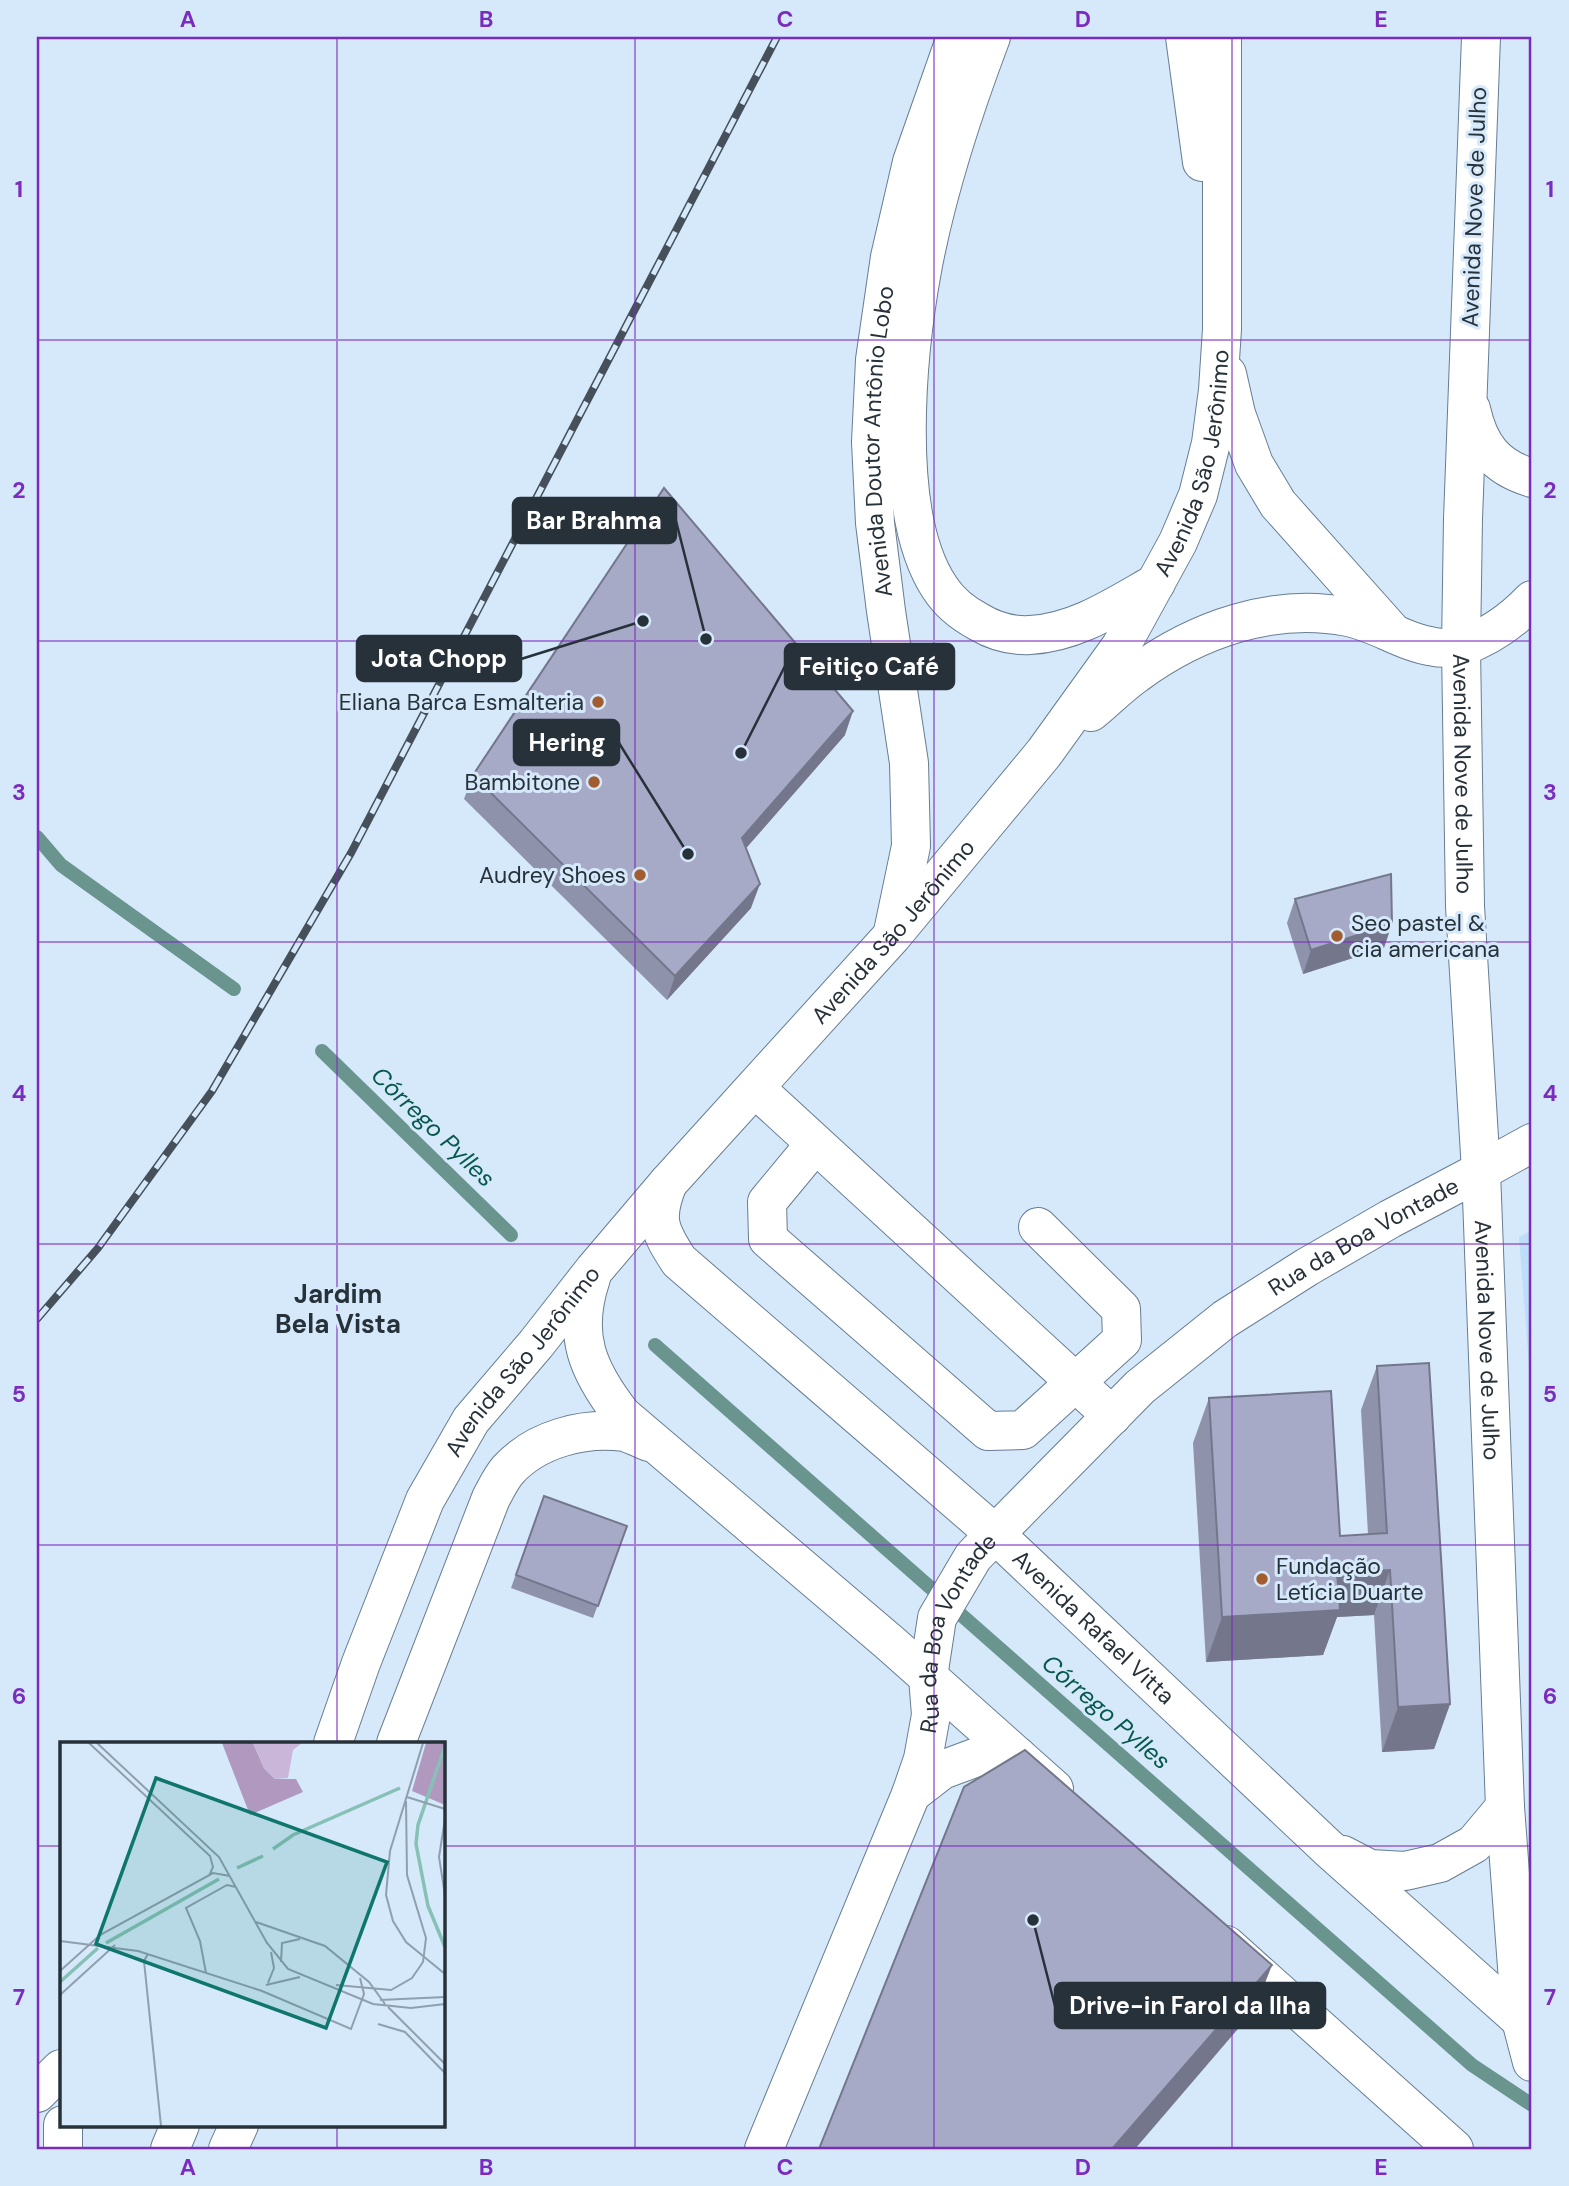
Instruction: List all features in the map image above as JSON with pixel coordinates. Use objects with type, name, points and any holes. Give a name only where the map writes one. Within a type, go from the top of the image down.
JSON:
[{"type":"main road","name":"Avenida Doutor Antônio Lobo","points":[[892,936],[911,846],[909,763],[875,523],[871,442],[875,360],[890,257],[912,162],[956,37]]},
{"type":"main road","points":[[991,37],[945,169],[923,266],[911,352],[907,439],[911,510],[924,556],[940,589],[964,614],[994,631],[1029,636],[1068,628],[1105,612],[1157,581]]},
{"type":"main road","points":[[1185,37],[1226,372],[1236,414],[1254,464],[1278,504],[1393,633]]},
{"type":"main road","name":"Avenida São Jerônimo","points":[[333,1742],[361,1663],[425,1500],[471,1420],[537,1344],[594,1270],[668,1183],[892,936],[1044,753],[1121,646],[1178,542],[1198,495],[1211,443],[1218,390],[1222,330],[1222,37]]},
{"type":"main road","name":"Avenida Nove de Julho","points":[[1478,48],[1461,647],[1465,906],[1517,1725],[1505,1807],[1532,2062]]},
{"type":"main road","points":[[1468,391],[1473,420],[1483,444],[1496,461],[1514,473],[1532,478]]},
{"type":"main road","points":[[1044,753],[1136,674],[1186,642],[1232,623],[1269,616],[1310,613],[1350,617],[1435,648],[1461,647],[1479,641],[1501,628],[1532,600]]},
{"type":"main road","points":[[755,1088],[1112,1416]]},
{"type":"main road","name":"Rua da Boa Vontade","points":[[764,2149],[911,1794],[923,1759],[931,1715],[928,1676],[937,1618],[984,1546],[1140,1387],[1225,1319],[1390,1219],[1532,1143]]},
{"type":"main road","points":[[815,1144],[767,1202],[768,1239],[988,1431],[1023,1430],[1122,1340],[1121,1309],[1038,1227]]},
{"type":"main road","name":"Avenida Rafael Vitta","points":[[668,1183],[660,1204],[660,1223],[667,1242],[679,1261],[984,1546],[1527,2023]]},
{"type":"main road","points":[[594,1270],[583,1302],[581,1325],[589,1358],[602,1390],[622,1415],[928,1676],[1079,1812]]},
{"type":"main road","points":[[396,1742],[491,1499],[507,1471],[531,1450],[568,1435],[597,1431],[627,1433],[658,1446]]},
{"type":"main road","points":[[911,1794],[942,1770],[977,1757],[1017,1756]]},
{"type":"main road","points":[[1328,1848],[1370,1868],[1405,1871],[1440,1863],[1474,1844],[1505,1807]]},
{"type":"main road","points":[[1204,1924],[1454,2149]]},
{"type":"main road","points":[[37,2093],[60,2070]]},
{"type":"main road","points":[[63,2126],[63,2149]]},
{"type":"main road","points":[[170,2149],[180,2126]]},
{"type":"main road","points":[[228,2149],[239,2126]]},
{"type":"shaded area","points":[[1532,1230],[1532,1405],[1519,1237]]},
{"type":"building","points":[[664,488],[853,711],[742,838],[760,884],[675,976],[473,775]]},
{"type":"building","points":[[1391,874],[1392,924],[1311,950],[1295,899]]},
{"type":"building","name":"Fundação Letícia Duarte","points":[[1429,1363],[1450,1704],[1398,1707],[1390,1570],[1337,1573],[1340,1610],[1222,1617],[1209,1398],[1331,1391],[1340,1536],[1387,1533],[1377,1366]]},
{"type":"building","points":[[544,1496],[627,1526],[598,1606],[516,1575]]},
{"type":"building","points":[[1025,1750],[1272,1965],[1112,2149],[819,2149],[964,1787]]},
{"type":"waterway","name":"Córrego Pylles","points":[[37,837],[61,865],[234,989]]},
{"type":"waterway","name":"Córrego Pylles","points":[[322,1051],[511,1235]]},
{"type":"waterway","name":"Córrego Pylles","points":[[655,1345],[1472,2065],[1532,2105]]},
{"type":"railway","points":[[37,1319],[98,1248],[212,1091],[351,853],[777,37]]},
{"type":"place","name":"Jota Chopp","points":[[643,621]]},
{"type":"place","name":"Bar Brahma","points":[[706,639]]},
{"type":"place","name":"Eliana Barca Esmalteria","points":[[598,702]]},
{"type":"place","name":"Feitiço Café","points":[[741,753]]},
{"type":"place","name":"Bambitone","points":[[594,782]]},
{"type":"place","name":"Hering","points":[[688,854]]},
{"type":"place","name":"Audrey Shoes","points":[[640,875]]},
{"type":"place","name":"Seo pastel & cia americana","points":[[1337,936]]},
{"type":"place","name":"Fundação Letícia Duarte","points":[[1262,1579]]},
{"type":"place","name":"Drive-in Farol da Ilha","points":[[1033,1920]]},
{"type":"district","name":"Jardim Bela Vista","points":[[338,1309]]}]
